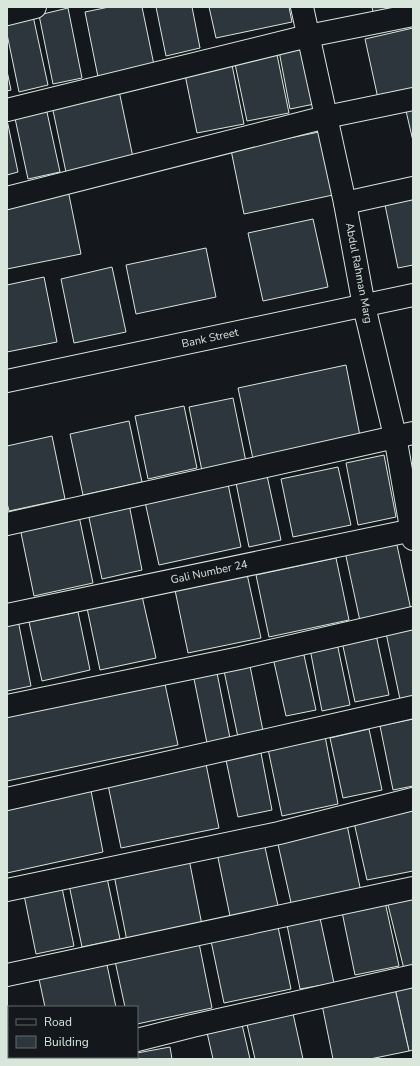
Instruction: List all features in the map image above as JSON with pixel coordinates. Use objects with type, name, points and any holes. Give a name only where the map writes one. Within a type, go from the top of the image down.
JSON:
[{"type":"street","points":[[7,14],[35,7]]},
{"type":"street","name":"Abdul Rahman Marg","points":[[302,7],[346,203],[364,306],[404,434],[412,533]]},
{"type":"street","points":[[7,110],[308,36],[413,15]]},
{"type":"street","points":[[7,198],[326,117],[413,99]]},
{"type":"street","points":[[346,203],[413,188]]},
{"type":"street","name":"Bank Street","points":[[7,381],[413,295]]},
{"type":"street","points":[[7,524],[404,434]]},
{"type":"street","name":"Gali Number 24","points":[[7,615],[412,533]]},
{"type":"street","points":[[7,706],[240,658],[413,618]]},
{"type":"street","points":[[7,799],[413,707]]},
{"type":"street","points":[[7,890],[279,833],[413,799]]},
{"type":"street","points":[[7,975],[413,888]]},
{"type":"street","points":[[138,1040],[413,976]]},
{"type":"building","points":[[109,7],[142,7],[154,65],[98,77],[85,12]]},
{"type":"building","points":[[156,7],[192,7],[200,48],[166,56]]},
{"type":"building","points":[[209,7],[289,7],[292,22],[216,38]]},
{"type":"building","points":[[372,7],[395,7],[373,12]]},
{"type":"building","points":[[68,8],[82,78],[53,84],[39,15]]},
{"type":"building","points":[[33,16],[48,85],[19,92],[7,34],[7,21]]},
{"type":"building","points":[[413,28],[413,95],[379,103],[365,39]]},
{"type":"building","points":[[307,46],[319,103],[290,109],[279,51]]},
{"type":"building","points":[[276,50],[289,113],[247,121],[234,59]]},
{"type":"building","points":[[231,60],[244,124],[197,133],[184,70]]},
{"type":"building","points":[[7,71],[11,90],[7,91]]},
{"type":"building","points":[[118,86],[134,162],[67,177],[51,101]]},
{"type":"building","points":[[45,103],[60,172],[28,179],[13,109]]},
{"type":"building","points":[[413,109],[413,141],[406,111]]},
{"type":"building","points":[[7,120],[18,172],[7,175]]},
{"type":"building","points":[[319,132],[333,195],[244,214],[231,150]]},
{"type":"building","points":[[68,190],[81,254],[7,269],[7,204]]},
{"type":"building","points":[[413,194],[413,265],[398,268],[384,200]]},
{"type":"building","points":[[313,219],[328,287],[263,301],[248,233]]},
{"type":"building","points":[[206,248],[216,297],[136,314],[126,265]]},
{"type":"building","points":[[112,267],[126,332],[74,343],[61,279]]},
{"type":"building","points":[[44,277],[57,342],[7,352],[7,285]]},
{"type":"building","points":[[346,365],[360,436],[253,459],[238,388]]},
{"type":"building","points":[[233,398],[246,462],[202,471],[189,407]]},
{"type":"building","points":[[184,406],[197,468],[148,479],[135,416]]},
{"type":"building","points":[[129,421],[142,482],[83,495],[70,434]]},
{"type":"building","points":[[52,436],[65,499],[9,511],[7,503],[7,446]]},
{"type":"building","points":[[384,455],[396,517],[358,525],[346,463]]},
{"type":"building","points":[[338,467],[351,525],[293,537],[281,479]]},
{"type":"building","points":[[266,471],[281,540],[249,547],[235,478]]},
{"type":"building","points":[[228,484],[241,547],[159,565],[145,502]]},
{"type":"building","points":[[129,504],[142,570],[102,579],[88,513]]},
{"type":"building","points":[[79,516],[93,583],[34,596],[20,528]]},
{"type":"building","points":[[395,536],[411,610],[360,621],[344,547]]},
{"type":"building","points":[[336,558],[349,620],[269,637],[256,575]]},
{"type":"building","points":[[247,574],[261,638],[188,653],[175,590]]},
{"type":"building","points":[[142,596],[156,658],[100,670],[87,608]]},
{"type":"building","points":[[78,612],[90,670],[42,681],[29,622]]},
{"type":"building","points":[[18,620],[31,686],[7,691],[7,622]]},
{"type":"building","points":[[413,627],[413,702],[401,704],[386,633]]},
{"type":"building","points":[[375,630],[389,695],[355,702],[341,637]]},
{"type":"building","points":[[337,643],[350,705],[322,711],[310,649]]},
{"type":"building","points":[[302,646],[316,710],[286,716],[272,653]]},
{"type":"building","points":[[249,661],[264,736],[239,742],[223,666]]},
{"type":"building","points":[[216,668],[230,738],[207,743],[193,674]]},
{"type":"building","points":[[165,684],[178,745],[7,781],[7,717]]},
{"type":"building","points":[[413,719],[413,786],[393,790],[380,726]]},
{"type":"building","points":[[369,729],[382,790],[343,798],[330,738]]},
{"type":"building","points":[[325,736],[338,804],[282,816],[268,749]]},
{"type":"building","points":[[261,753],[272,810],[238,817],[226,760]]},
{"type":"building","points":[[206,764],[219,828],[121,848],[108,785]]},
{"type":"building","points":[[90,786],[103,852],[7,873],[7,804]]},
{"type":"building","points":[[413,805],[413,871],[367,880],[353,818]]},
{"type":"building","points":[[347,825],[361,892],[292,907],[277,840]]},
{"type":"building","points":[[264,843],[279,910],[231,921],[217,853]]},
{"type":"building","points":[[188,854],[202,925],[127,941],[113,870]]},
{"type":"building","points":[[106,873],[120,939],[82,947],[68,880]]},
{"type":"building","points":[[61,883],[74,946],[36,954],[23,890]]},
{"type":"building","points":[[413,895],[413,967],[404,969],[387,901]]},
{"type":"building","points":[[385,902],[399,966],[355,975],[342,912]]},
{"type":"building","points":[[320,918],[334,983],[300,989],[287,925]]},
{"type":"building","points":[[278,927],[291,989],[224,1003],[211,941]]},
{"type":"building","points":[[199,943],[212,1008],[138,1024],[138,1006],[125,1006],[115,961]]},
{"type":"building","points":[[107,965],[116,1006],[45,1006],[39,979]]},
{"type":"building","points":[[413,979],[413,1050],[409,1051],[394,984]]},
{"type":"building","points":[[394,984],[409,1051],[370,1059],[333,1059],[321,1000]]},
{"type":"building","points":[[292,1009],[303,1059],[255,1059],[246,1020]]},
{"type":"building","points":[[241,1020],[250,1059],[213,1059],[206,1028]]},
{"type":"building","points":[[170,1047],[172,1059],[113,1058],[138,1058],[138,1053]]}]
